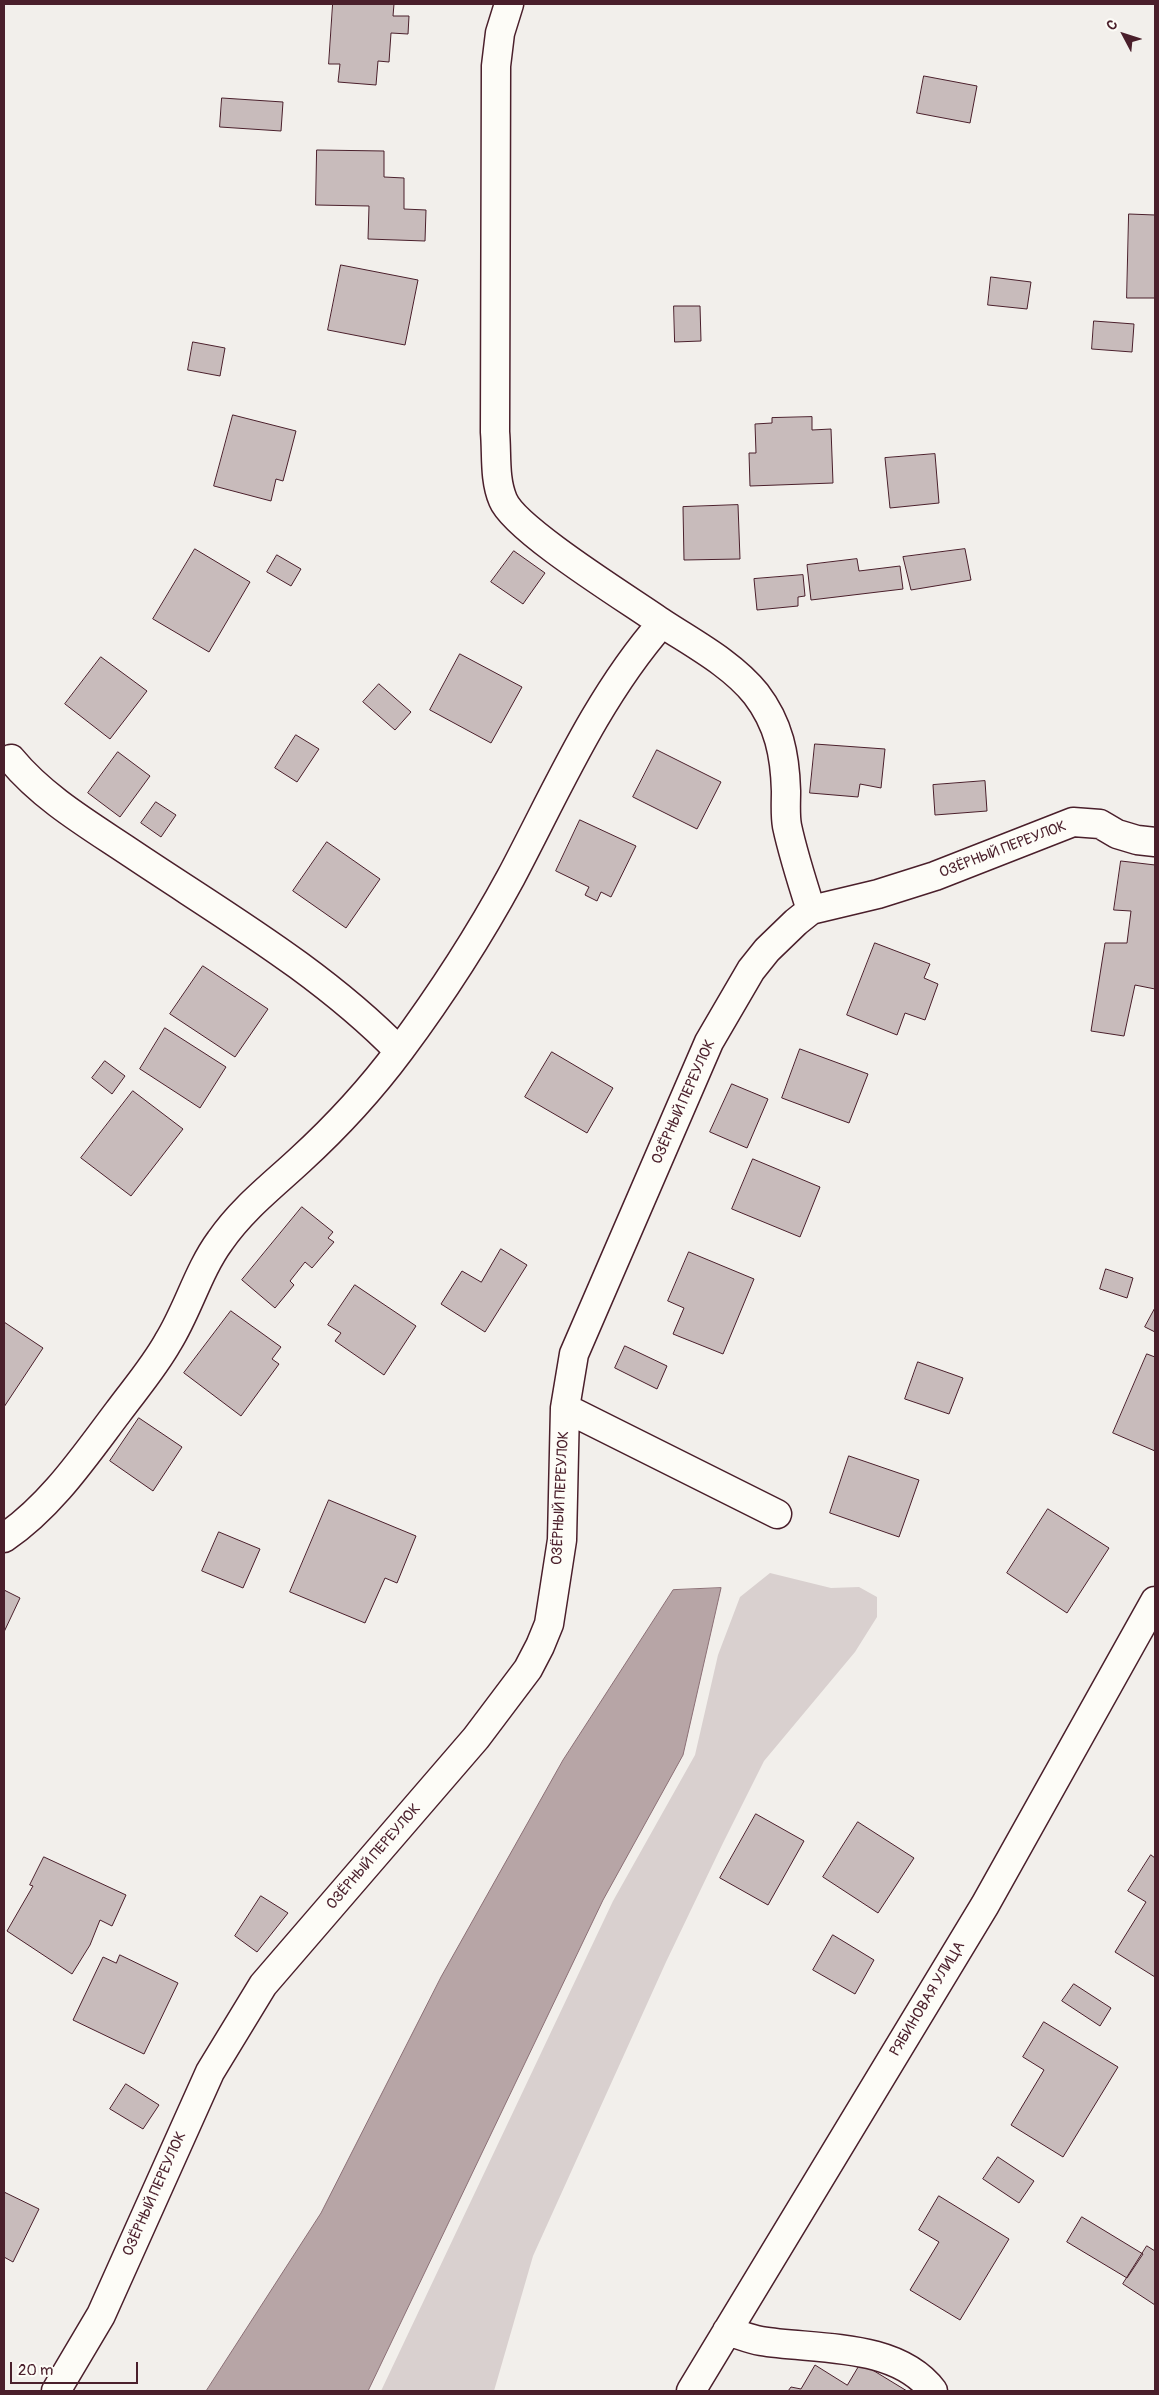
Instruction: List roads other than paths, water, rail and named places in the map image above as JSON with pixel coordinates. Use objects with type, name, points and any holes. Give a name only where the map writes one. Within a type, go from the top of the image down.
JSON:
[{"type":"street","points":[[509,4],[500,33],[496,66],[495,109],[497,317],[494,424],[496,468],[503,500],[512,513],[545,542],[732,670],[757,696],[779,735],[784,757],[787,824],[811,910]]},
{"type":"street","points":[[4,1538],[20,1527],[66,1480],[146,1375],[168,1343],[205,1264],[220,1240],[271,1184],[328,1134],[399,1051],[456,966],[508,881],[614,684],[638,650],[662,623]]},
{"type":"street","points":[[11,759],[24,775],[96,830],[317,978],[372,1023],[399,1051]]},
{"type":"street","name":"ОЗЁРНЫЙ ПЕРЕУЛОК","points":[[56,2391],[101,2315],[210,2072],[263,1985],[476,1738],[528,1669],[540,1646],[549,1624],[562,1540],[565,1408],[574,1354],[709,1042],[751,970],[780,937],[811,910],[878,894],[935,876],[1073,822],[1100,824],[1117,834],[1137,840],[1155,842]]},
{"type":"street","points":[[565,1408],[777,1514]]},
{"type":"street","name":"РЯБИНОВАЯ УЛИЦА","points":[[691,2391],[985,1905],[1155,1601]]},
{"type":"street","points":[[727,2331],[759,2341],[848,2349],[876,2357],[899,2365],[918,2376],[933,2391]]}]
